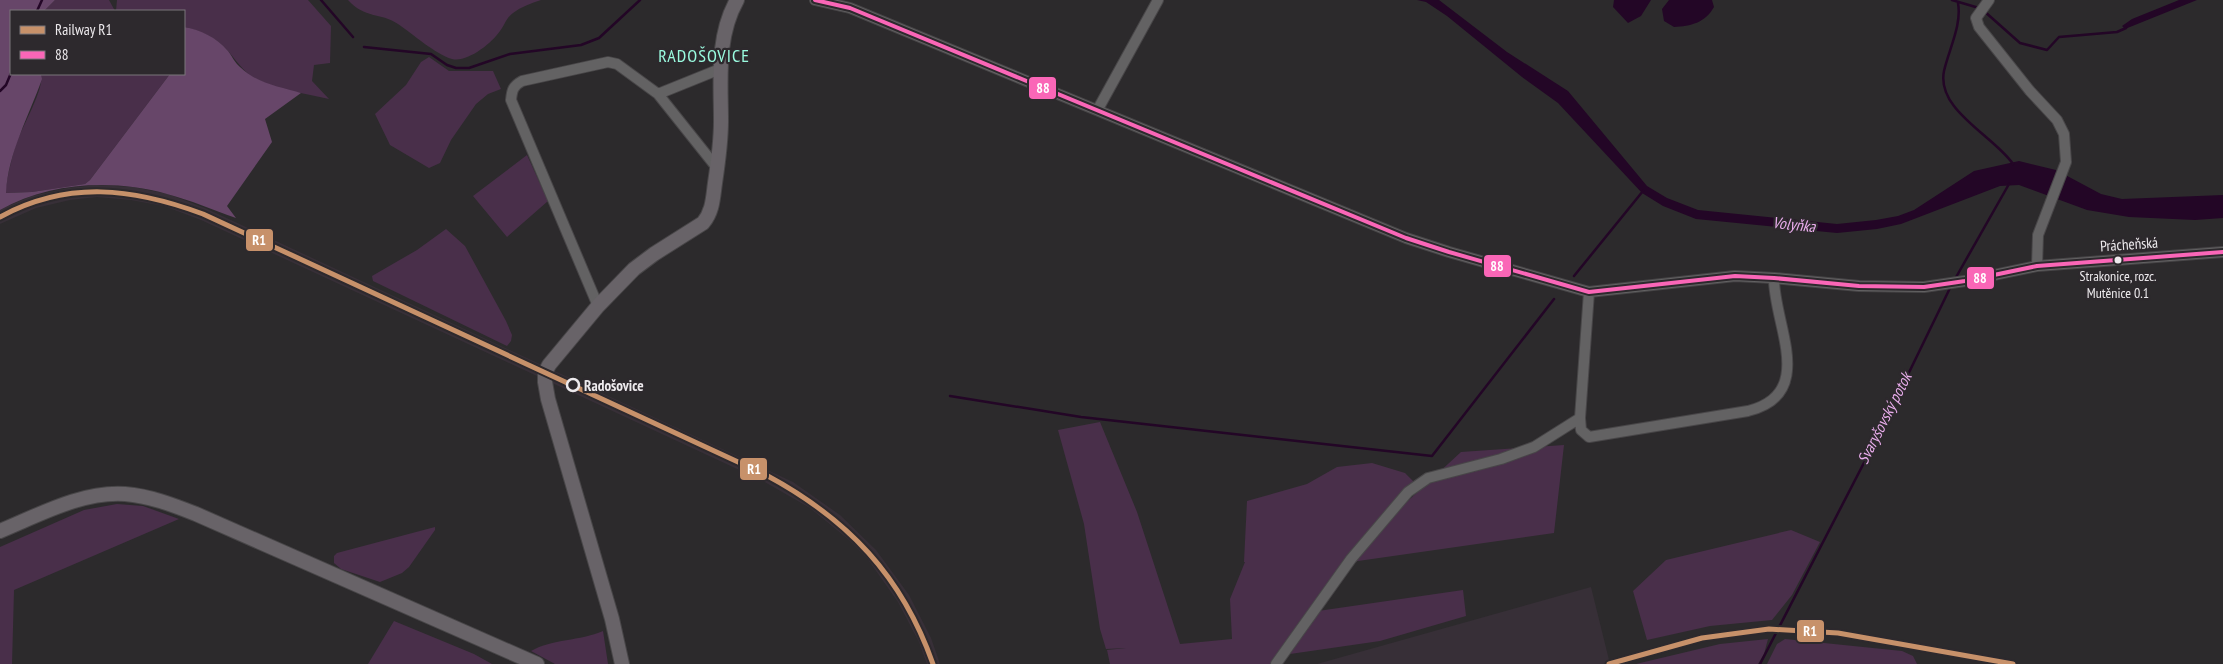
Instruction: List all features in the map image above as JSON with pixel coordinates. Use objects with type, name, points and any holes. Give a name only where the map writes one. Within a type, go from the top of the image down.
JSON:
[{"type":"street","points":[[622,664],[612,619],[545,382],[545,373],[553,360],[598,306],[634,269],[709,216],[717,168],[721,124],[720,69],[729,16],[737,0]]},
{"type":"street","points":[[815,0],[851,4],[1406,238],[1588,292],[1580,418],[1581,430],[1589,437],[1748,411],[1764,406],[1778,394],[1786,378],[1788,368],[1787,353],[1774,294],[1774,278]]},
{"type":"street","points":[[1098,109],[1158,0]]},
{"type":"street","points":[[1988,0],[1976,18],[1978,28],[2030,91],[2057,120],[2064,134],[2066,146],[2064,166],[2037,240],[2037,266]]},
{"type":"street","points":[[598,306],[511,100],[515,85],[522,81],[608,62],[617,64],[658,94],[717,168]]},
{"type":"street","points":[[658,94],[720,69]]},
{"type":"street","name":"Prácheňská","points":[[1588,292],[1735,276],[1877,287],[1906,287],[1965,281],[2037,266],[2223,252]]},
{"type":"street","points":[[1276,664],[1351,559],[1408,492],[1418,483],[1428,478],[1501,459],[1534,447],[1580,418]]},
{"type":"street","points":[[0,531],[87,497],[107,494],[146,497],[196,514],[537,664]]},
{"type":"shaded area","points":[[0,0],[55,0],[45,10],[10,10],[10,75],[41,75],[42,79],[15,149],[6,193],[32,192],[85,184],[90,180],[169,75],[185,75],[185,27],[202,32],[213,38],[228,51],[238,65],[253,77],[269,84],[301,93],[265,119],[272,142],[227,206],[236,218],[167,194],[125,186],[104,185],[82,186],[40,194],[0,210]]},
{"type":"shaded area","points":[[55,0],[109,0],[114,10],[45,10]]},
{"type":"shaded area","points":[[117,0],[308,0],[331,26],[330,63],[314,65],[312,81],[329,99],[279,88],[251,76],[214,39],[204,33],[185,27],[185,10],[116,10]]},
{"type":"shaded area","points":[[348,0],[541,0],[526,5],[513,13],[496,36],[479,51],[465,58],[452,59],[438,53],[391,20],[360,10]]},
{"type":"shaded area","points":[[429,57],[449,71],[493,71],[501,89],[488,94],[476,104],[451,140],[440,163],[429,168],[390,145],[375,114],[406,85],[421,62]]},
{"type":"shaded area","points":[[41,75],[169,75],[90,180],[85,184],[32,192],[5,193],[15,147],[36,99]]},
{"type":"shaded area","points":[[527,155],[548,201],[507,237],[473,196]]},
{"type":"shaded area","points":[[97,185],[133,187],[168,194],[205,208],[793,482],[840,515],[876,550],[909,595],[931,638],[940,664],[927,664],[919,642],[898,602],[867,558],[848,539],[810,508],[763,481],[201,220],[164,206],[131,200],[97,197],[70,200],[36,208],[0,224],[0,210],[32,196],[68,188]]},
{"type":"shaded area","points":[[446,229],[465,246],[506,321],[512,335],[511,341],[507,346],[373,281],[372,276],[417,250]]},
{"type":"shaded area","points":[[1100,422],[1137,512],[1180,644],[1232,639],[1230,599],[1245,562],[1247,501],[1307,484],[1337,467],[1372,463],[1405,473],[1416,484],[1367,537],[1277,664],[1110,664],[1107,650],[1126,648],[1106,649],[1100,629],[1084,524],[1058,430]]},
{"type":"shaded area","points":[[1564,445],[1554,533],[1351,562],[1384,523],[1461,452]]},
{"type":"shaded area","points":[[117,504],[143,506],[179,519],[14,590],[12,664],[0,664],[0,547],[84,510]]},
{"type":"shaded area","points":[[435,527],[435,530],[409,567],[402,573],[380,582],[341,569],[334,563],[334,556],[337,553]]},
{"type":"shaded area","points":[[1791,530],[1820,542],[1792,595],[1772,620],[1710,626],[1647,640],[1633,591],[1666,560]]},
{"type":"shaded area","points":[[1591,587],[1610,664],[1317,664]]},
{"type":"shaded area","points":[[1463,590],[1466,616],[1380,641],[1290,654],[1318,611]]},
{"type":"shaded area","points":[[394,621],[474,654],[492,664],[368,664]]},
{"type":"shaded area","points":[[603,631],[608,664],[555,664],[531,651],[548,644],[585,637]]},
{"type":"shaded area","points":[[1768,639],[1764,654],[1758,664],[1636,664],[1720,644]]},
{"type":"shaded area","points":[[1785,639],[1902,651],[1913,656],[1917,664],[1767,664],[1777,644]]},
{"type":"water","name":"Volyňka","points":[[1417,0],[1439,0],[1507,52],[1568,91],[1647,186],[1667,198],[1698,210],[1837,224],[1876,220],[1898,216],[1914,210],[1974,171],[2019,161],[2056,170],[2101,194],[2122,199],[2223,195],[2223,218],[2195,220],[2129,217],[2087,210],[2019,185],[2000,186],[1901,224],[1877,229],[1837,233],[1696,219],[1663,206],[1642,193],[1558,103],[1522,77],[1447,16],[1426,2]]},
{"type":"water","points":[[1614,0],[1651,0],[1641,16],[1628,23],[1613,7]]},
{"type":"water","points":[[1669,0],[1712,0],[1714,7],[1706,17],[1697,23],[1674,27],[1664,21],[1662,9]]},
{"type":"water","points":[[2179,0],[2197,0],[2125,29],[2122,26],[2132,19]]},
{"type":"waterway","points":[[37,10],[42,0]]},
{"type":"waterway","points":[[321,0],[353,37]]},
{"type":"waterway","points":[[364,47],[431,54],[447,65],[456,68],[469,68],[510,54],[581,45],[599,38],[640,0]]},
{"type":"waterway","points":[[1952,0],[1979,8]]},
{"type":"waterway","points":[[1958,3],[1958,20],[1944,71],[1944,85],[1949,98],[1957,110],[2013,164]]},
{"type":"waterway","points":[[1984,11],[2020,43],[2047,50],[2059,37],[2117,32],[2126,28]]},
{"type":"waterway","points":[[0,91],[6,85],[10,75]]},
{"type":"waterway","name":"Svaryšovský potok","points":[[1955,279],[2009,184]]},
{"type":"waterway","points":[[1574,276],[1643,191]]},
{"type":"waterway","name":"Svaryšovský potok","points":[[1760,664],[1883,426],[1951,286]]},
{"type":"waterway","points":[[950,396],[1081,417],[1432,456],[1554,299]]},
{"type":"railway","points":[[1609,664],[1702,638],[1769,629],[1838,633],[2013,664]]},
{"type":"rail line","name":"R1","points":[[0,217],[25,205],[51,197],[76,193],[126,194],[177,205],[203,214],[766,475],[822,511],[847,531],[869,553],[888,577],[905,604],[920,632],[933,664]]},
{"type":"rail line","name":"R1","points":[[1609,664],[1702,638],[1769,629],[1838,633],[2013,664]]},
{"type":"transit line","name":"88","points":[[815,0],[850,8],[1406,238],[1589,292],[1735,276],[1859,286],[1924,287],[1965,281],[2037,266],[2223,252]]},
{"type":"place","name":"Strakonice, rozc. Mutěnice 0.1","points":[[2118,260]]},
{"type":"place","name":"Radošovice","points":[[573,385]]},
{"type":"district","name":"RADOŠOVICE","points":[[704,55]]}]
